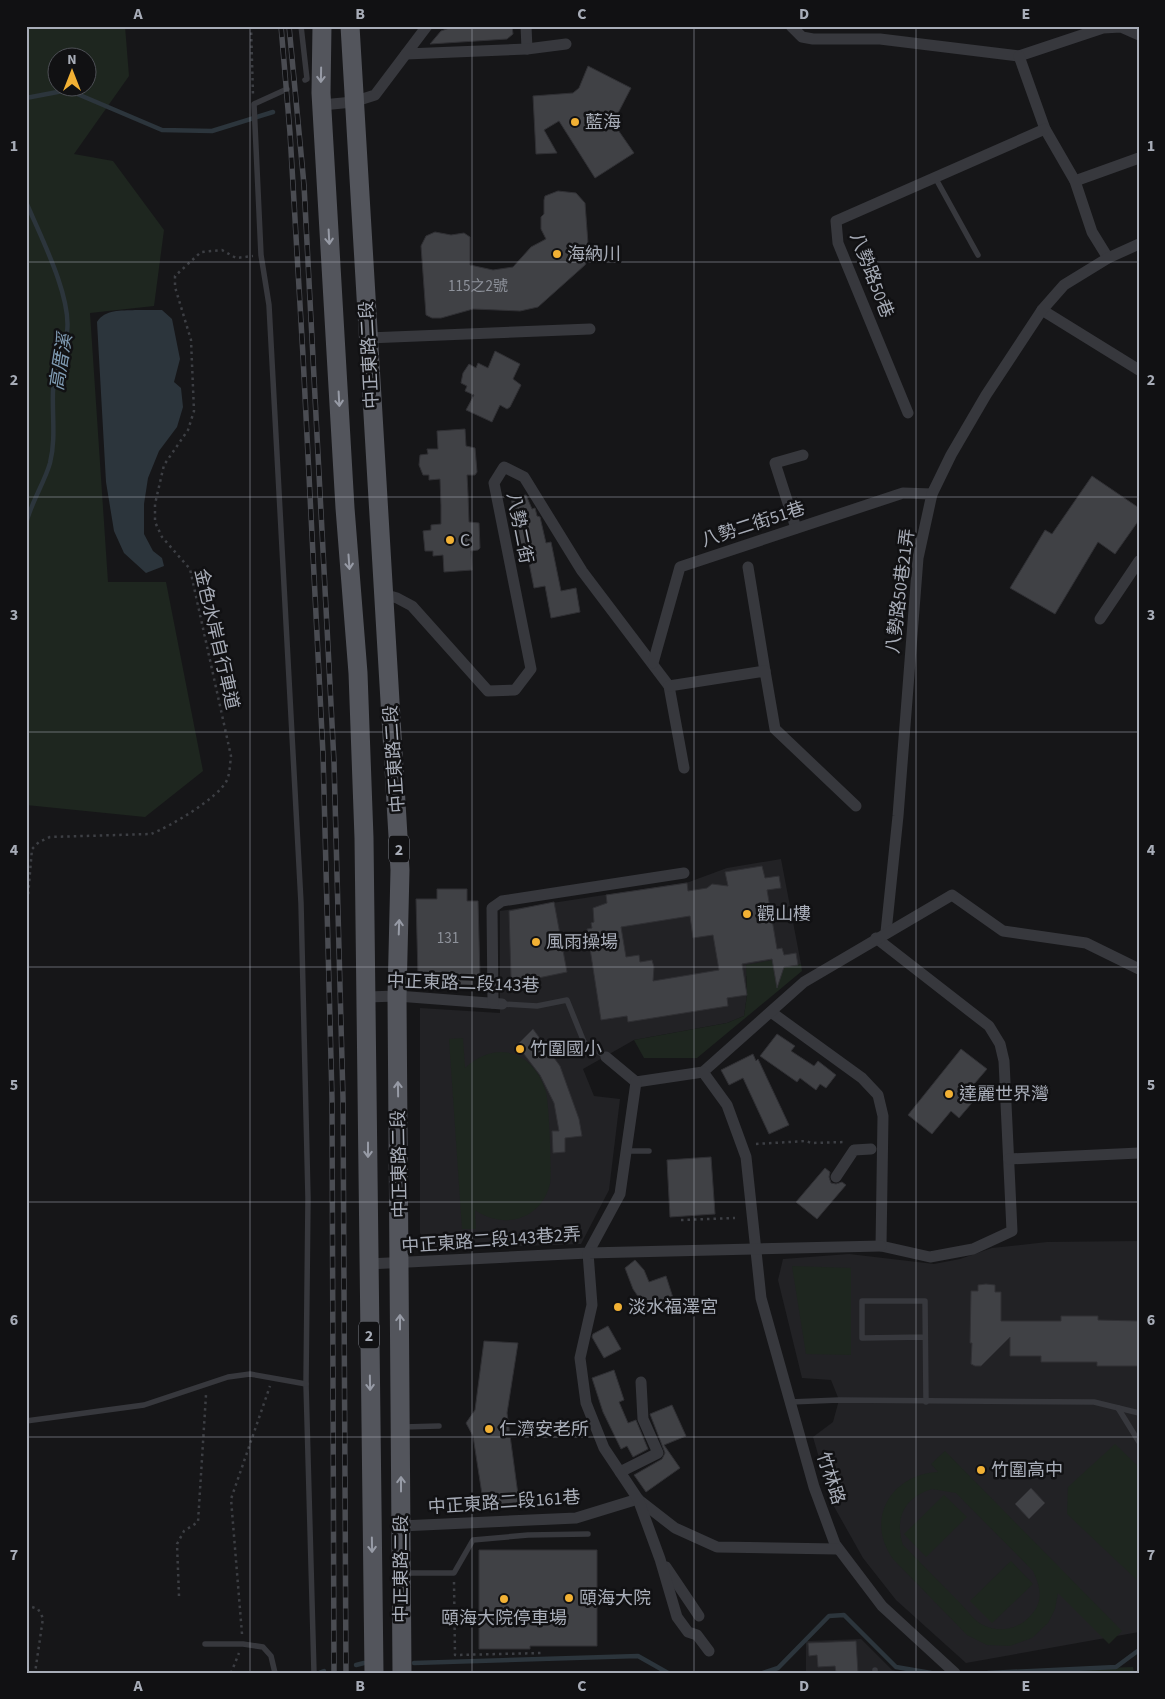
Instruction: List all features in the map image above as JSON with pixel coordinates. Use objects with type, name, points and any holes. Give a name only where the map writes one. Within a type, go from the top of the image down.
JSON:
[{"type":"main road","name":"中正東路二段","points":[[322,26],[322,105],[345,508],[358,673],[367,997],[368,1264],[374,1673]]},
{"type":"main road","name":"中正東路二段","points":[[350,26],[400,870],[397,996],[402,1673]]},
{"type":"street","points":[[322,105],[353,102],[375,95],[426,26]]},
{"type":"street","points":[[526,26],[527,49]]},
{"type":"street","points":[[791,26],[802,37],[813,39],[880,39],[1019,56],[1103,28],[1121,27],[1139,35]]},
{"type":"street","points":[[406,54],[527,49],[566,44]]},
{"type":"street","points":[[1019,56],[1046,129],[1075,181],[1092,232],[1108,258],[1139,244]]},
{"type":"street","name":"八勢路50巷","points":[[908,412],[838,243],[836,221],[1046,129]]},
{"type":"street","points":[[1075,181],[1139,158]]},
{"type":"street","name":"八勢路50巷21弄","points":[[881,935],[898,816],[918,558],[932,494],[951,455],[986,395],[1042,310],[1064,285],[1108,258]]},
{"type":"street","points":[[1042,310],[1139,370]]},
{"type":"street","points":[[368,338],[590,329]]},
{"type":"street","points":[[796,528],[775,463],[803,455]]},
{"type":"street","name":"八勢二街","points":[[383,594],[397,598],[412,606],[488,691],[515,690],[531,669],[494,483],[504,467],[524,477],[582,571],[669,686],[684,768]]},
{"type":"street","name":"八勢二街51巷","points":[[653,663],[680,567],[902,493],[923,492],[932,494]]},
{"type":"street","points":[[1100,619],[1139,560]]},
{"type":"street","points":[[748,568],[775,730],[856,806]]},
{"type":"street","points":[[669,686],[765,672]]},
{"type":"street","points":[[497,1004],[492,908],[502,900],[684,873]]},
{"type":"street","points":[[636,1082],[703,1072],[804,982],[952,895],[1003,931],[1086,943],[1139,969]]},
{"type":"street","points":[[709,1651],[697,1635],[688,1632],[677,1617],[660,1560],[638,1499],[604,1448],[586,1403],[580,1358],[592,1305],[588,1253],[757,1251],[880,1246],[930,1257],[973,1249],[1012,1231],[1004,1061],[1000,1044],[989,1026],[881,935]]},
{"type":"street","name":"中正東路二段143巷","points":[[367,997],[397,996],[497,1004]]},
{"type":"street","points":[[771,1012],[862,1078],[878,1094],[883,1116],[880,1246]]},
{"type":"street","name":"中正東路二段143巷","points":[[606,1057],[636,1082]]},
{"type":"street","name":"竹林路","points":[[703,1072],[727,1105],[746,1157],[761,1298],[814,1487],[837,1549],[882,1606],[955,1673]]},
{"type":"street","name":"中正東路二段143巷2弄","points":[[368,1264],[400,1264],[588,1253],[620,1194],[636,1082]]},
{"type":"street","points":[[836,1177],[854,1150],[871,1149]]},
{"type":"street","points":[[1009,1159],[1139,1154]]},
{"type":"street","points":[[620,1472],[658,1453],[643,1418],[641,1382]]},
{"type":"street","points":[[638,1499],[675,1528],[717,1547],[837,1549]]},
{"type":"street","name":"中正東路二段161巷","points":[[401,1526],[576,1518],[638,1499]]},
{"type":"street","points":[[660,1560],[699,1616]]},
{"type":"lane","points":[[301,26],[307,79],[305,80]]},
{"type":"lane","points":[[286,88],[254,104],[254,111],[261,255],[269,304],[290,744],[301,903],[308,1198],[306,1384],[314,1673]]},
{"type":"lane","points":[[936,178],[978,255]]},
{"type":"lane","name":"中正東路二段143巷","points":[[497,1004],[537,1006],[568,1000],[584,1042],[606,1057]]},
{"type":"lane","points":[[626,1151],[649,1151]]},
{"type":"lane","points":[[925,1337],[862,1338],[862,1301],[925,1301],[926,1402]]},
{"type":"lane","points":[[26,1421],[144,1405],[207,1386],[228,1377],[250,1374],[306,1384]]},
{"type":"lane","points":[[790,1402],[1094,1402],[1139,1413]]},
{"type":"lane","points":[[1118,1408],[1139,1442]]},
{"type":"lane","points":[[400,1427],[439,1426]]},
{"type":"lane","points":[[528,1521],[528,1535]]},
{"type":"lane","points":[[401,1573],[454,1573],[473,1540],[528,1535],[588,1534]]},
{"type":"lane","points":[[205,1644],[243,1644],[264,1647],[271,1656],[275,1673]]},
{"type":"path","points":[[251,26],[254,104]]},
{"type":"path","name":"金色水岸自行車道","points":[[26,920],[32,849],[39,842],[50,837],[150,834],[163,829],[219,791],[228,779],[231,756],[190,569],[162,537],[156,522],[155,504],[164,465],[188,430],[194,411],[191,340],[175,287],[175,276],[201,252],[222,250],[236,258],[261,255]]},
{"type":"path","points":[[756,1144],[854,1141]]},
{"type":"path","points":[[681,1220],[735,1218]]},
{"type":"path","points":[[231,1673],[243,1644],[231,1499],[273,1378]]},
{"type":"path","points":[[178,1596],[177,1544],[184,1531],[198,1522],[207,1386]]},
{"type":"path","points":[[454,1573],[454,1655],[542,1653]]},
{"type":"path","points":[[26,1605],[38,1609],[43,1618],[35,1673]]},
{"type":"shaded area","points":[[26,26],[125,26],[129,76],[74,154],[113,161],[164,230],[154,306],[90,313],[108,582],[166,582],[203,771],[145,817],[26,805]]},
{"type":"shaded area","points":[[135,310],[162,310],[172,319],[180,359],[174,382],[181,388],[183,407],[177,427],[159,451],[148,478],[144,504],[144,534],[153,551],[162,558],[164,566],[146,573],[124,553],[114,531],[106,482],[97,322],[109,313]]},
{"type":"shaded area","name":"竹圍國小","points":[[781,859],[801,964],[784,967],[780,973],[746,976],[747,995],[744,1016],[727,1023],[634,1040],[583,1069],[594,1096],[620,1099],[609,1190],[581,1244],[439,1249],[425,1241],[420,1233],[420,1008],[500,1013],[500,911],[689,882],[727,868]]},
{"type":"shaded area","points":[[773,960],[780,973],[784,967],[801,964],[802,971],[697,1058],[644,1058],[634,1040],[727,1023],[744,1016],[747,995],[746,965]]},
{"type":"shaded area","points":[[463,1038],[465,1068],[477,1059],[501,1052],[513,1054],[533,1067],[546,1092],[549,1123],[551,1177],[550,1184],[539,1206],[520,1218],[509,1220],[486,1216],[475,1210],[476,1229],[462,1229],[449,1039]]},
{"type":"shaded area","name":"竹圍高中","points":[[1139,1241],[1139,1632],[966,1663],[896,1600],[863,1558],[832,1503],[813,1437],[833,1422],[839,1400],[831,1380],[802,1378],[778,1280],[783,1259],[849,1254],[934,1264],[960,1259],[992,1248],[1047,1242]]},
{"type":"shaded area","points":[[792,1266],[851,1268],[851,1355],[806,1354]]},
{"type":"shaded area","points":[[1115,1444],[1139,1467],[1139,1582],[1067,1514],[1068,1487]]},
{"type":"shaded area","points":[[945,1451],[1122,1631],[1109,1644],[1058,1593],[1055,1609],[1048,1623],[1032,1638],[1010,1646],[987,1645],[967,1635],[893,1559],[885,1544],[881,1529],[882,1514],[887,1501],[907,1481],[922,1475],[938,1472],[931,1464]],"holes":[[[932,1489],[956,1493],[1033,1571],[1040,1593],[1038,1603],[1036,1609],[1022,1623],[1002,1629],[995,1629],[981,1624],[903,1545],[900,1526],[901,1518],[904,1510],[915,1497]]]},
{"type":"shaded area","points":[[944,1495],[967,1517],[926,1557],[904,1534]]},
{"type":"shaded area","points":[[1011,1561],[1033,1584],[992,1623],[970,1601]]},
{"type":"shaded area","points":[[861,1639],[892,1670],[904,1673],[806,1673],[806,1641]]},
{"type":"shaded area","points":[[1133,1667],[1134,1673],[1072,1673],[1073,1669]]},
{"type":"building","points":[[455,26],[512,26],[513,34],[507,39],[430,44],[441,31]]},
{"type":"building","name":"藍海","points":[[588,66],[631,88],[616,117],[616,127],[634,153],[595,178],[559,121],[544,130],[557,153],[536,154],[533,96],[573,93],[579,88]]},
{"type":"building","name":"海納川","points":[[558,191],[576,193],[585,203],[589,257],[585,265],[538,307],[520,311],[473,309],[441,318],[432,318],[426,315],[421,246],[426,236],[435,232],[451,235],[464,233],[470,237],[470,265],[493,270],[513,267],[531,247],[546,239],[541,229],[545,196]]},
{"type":"building","points":[[495,351],[520,364],[513,379],[521,385],[510,407],[507,409],[500,405],[492,422],[466,410],[474,395],[465,391],[467,386],[461,383],[463,373],[469,364],[476,368],[478,363],[488,368]]},
{"type":"building","points":[[465,429],[466,446],[475,448],[477,472],[475,475],[467,475],[469,522],[479,523],[480,548],[471,551],[472,570],[444,572],[443,555],[433,556],[433,551],[425,551],[423,531],[431,530],[431,525],[441,524],[440,479],[429,480],[429,475],[423,475],[419,465],[420,455],[428,454],[427,449],[438,449],[437,431]]},
{"type":"building","points":[[1092,476],[1139,508],[1139,520],[1115,554],[1098,542],[1055,614],[1010,588],[1045,530],[1052,534]]},
{"type":"building","points":[[526,495],[532,509],[535,508],[537,516],[540,517],[546,543],[551,542],[561,591],[576,588],[580,612],[551,618],[545,586],[534,588],[525,543],[520,544],[511,498]]},
{"type":"building","points":[[762,866],[765,878],[779,876],[781,888],[767,890],[777,949],[782,948],[784,955],[796,953],[798,965],[784,967],[777,988],[772,959],[742,964],[747,995],[727,998],[728,1006],[628,1022],[627,1016],[601,1020],[587,929],[592,928],[591,923],[594,922],[593,908],[607,903],[606,895],[687,883],[688,891],[707,888],[712,884],[728,886],[725,872]],"holes":[[[690,916],[693,938],[713,935],[719,970],[653,981],[654,967],[652,960],[640,962],[639,955],[626,957],[621,927]]]},
{"type":"building","points":[[437,889],[467,889],[467,901],[478,901],[480,977],[472,978],[472,986],[439,987],[438,975],[418,976],[416,899],[437,899]]},
{"type":"building","name":"風雨操場","points":[[554,902],[567,972],[514,983],[511,978],[509,911]]},
{"type":"building","points":[[533,1029],[560,1066],[579,1119],[582,1136],[565,1138],[565,1152],[553,1153],[552,1131],[559,1131],[554,1103],[540,1075],[517,1045]]},
{"type":"building","points":[[777,1034],[795,1046],[791,1051],[814,1066],[818,1061],[836,1075],[826,1088],[820,1084],[816,1090],[800,1078],[797,1082],[760,1056]]},
{"type":"building","name":"達麗世界灣","points":[[961,1049],[987,1069],[969,1090],[977,1097],[959,1118],[951,1111],[932,1134],[908,1115]]},
{"type":"building","points":[[753,1054],[756,1061],[758,1059],[789,1125],[769,1134],[743,1078],[729,1085],[721,1070]]},
{"type":"building","points":[[711,1157],[715,1214],[670,1217],[667,1160]]},
{"type":"building","points":[[825,1168],[830,1172],[831,1183],[842,1182],[846,1185],[817,1219],[796,1202]]},
{"type":"building","points":[[635,1260],[644,1270],[649,1282],[666,1276],[674,1301],[648,1311],[633,1289],[625,1268]]},
{"type":"building","points":[[978,1285],[995,1285],[995,1292],[1001,1292],[1001,1321],[1061,1321],[1061,1316],[1098,1316],[1098,1320],[1139,1321],[1139,1366],[1097,1366],[1097,1362],[1041,1362],[1041,1356],[1010,1356],[1010,1337],[981,1366],[971,1364],[971,1291],[978,1291]]},
{"type":"building","points":[[608,1326],[621,1349],[604,1358],[592,1337],[593,1334]]},
{"type":"building","name":"仁濟安老所","points":[[484,1341],[518,1343],[507,1413],[519,1502],[484,1507],[473,1436],[466,1423],[475,1410]]},
{"type":"building","points":[[614,1370],[624,1400],[619,1402],[628,1423],[636,1420],[648,1449],[633,1457],[627,1446],[621,1449],[603,1412],[592,1378]]},
{"type":"building","points":[[672,1405],[686,1436],[664,1445],[680,1468],[646,1492],[634,1475],[662,1459],[665,1453],[650,1414]]},
{"type":"building","points":[[1031,1488],[1045,1503],[1029,1519],[1015,1504]]},
{"type":"building","points":[[479,1550],[597,1550],[597,1646],[530,1646],[530,1649],[479,1649]]},
{"type":"building","points":[[856,1641],[858,1673],[836,1673],[835,1666],[818,1667],[817,1655],[809,1656],[808,1643]]},
{"type":"waterway","name":"高厝溪","points":[[26,98],[68,90],[162,130],[212,131],[273,112]]},
{"type":"waterway","name":"高厝溪","points":[[26,202],[54,266],[65,302],[67,318],[66,339],[54,384],[52,454],[26,524]]},
{"type":"waterway","points":[[763,1673],[778,1668],[829,1616],[844,1615],[896,1667],[931,1673]]},
{"type":"waterway","points":[[988,1673],[1116,1667],[1139,1650]]},
{"type":"waterway","points":[[414,1663],[638,1656],[668,1673]]},
{"type":"waterway","points":[[356,1665],[364,1663]]},
{"type":"waterway","points":[[319,1673],[324,1671]]},
{"type":"railway","points":[[281,26],[290,133],[303,356],[323,754],[332,1098],[334,1673]]},
{"type":"railway","points":[[289,26],[304,185],[334,762],[343,1098],[346,1673]]},
{"type":"place","name":"藍海","points":[[575,122]]},
{"type":"place","name":"海納川","points":[[557,254]]},
{"type":"place","name":"C","points":[[450,540]]},
{"type":"place","name":"觀山樓","points":[[747,914]]},
{"type":"place","name":"風雨操場","points":[[536,942]]},
{"type":"place","name":"竹圍國小","points":[[520,1049]]},
{"type":"place","name":"達麗世界灣","points":[[949,1094]]},
{"type":"place","name":"淡水福澤宮","points":[[618,1307]]},
{"type":"place","name":"仁濟安老所","points":[[489,1429]]},
{"type":"place","name":"竹圍高中","points":[[981,1470]]},
{"type":"place","name":"頤海大院","points":[[569,1598]]},
{"type":"place","name":"頤海大院停車場","points":[[504,1599]]}]
